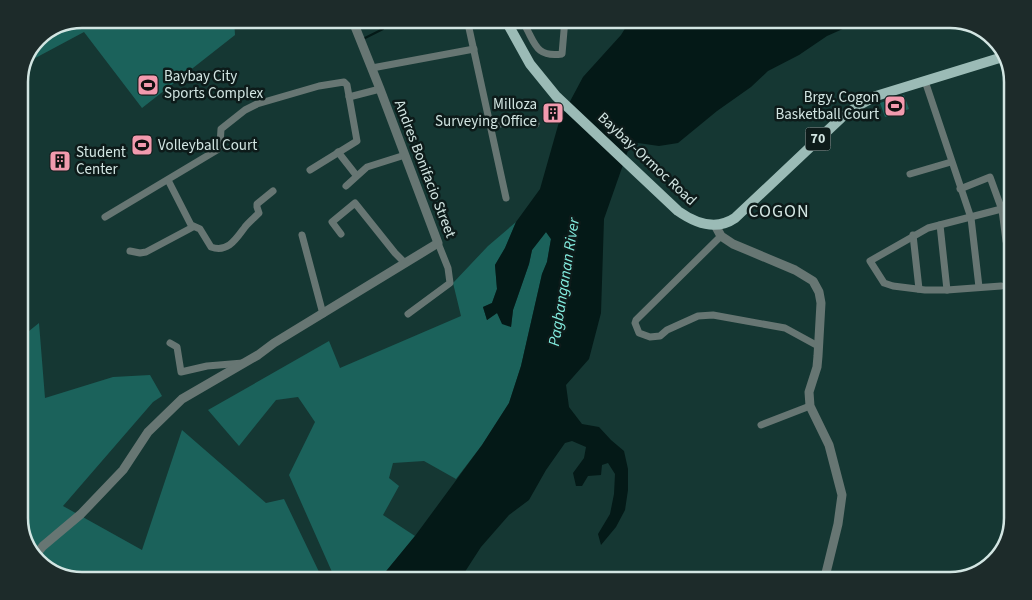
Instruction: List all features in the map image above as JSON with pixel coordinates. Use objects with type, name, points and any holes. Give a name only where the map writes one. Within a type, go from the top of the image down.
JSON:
[{"type":"main road","name":"Baybay-Ormoc Road","points":[[509,27],[530,64],[556,96],[688,218],[715,225]]},
{"type":"main road","name":"70","points":[[715,225],[725,224],[735,218],[821,137],[859,105],[876,96],[999,58]]},
{"type":"street","name":"Andres Bonifacio Street","points":[[355,27],[448,268],[450,282],[408,314]]},
{"type":"street","points":[[470,27],[506,198]]},
{"type":"street","points":[[526,27],[535,46],[553,55],[562,54],[564,27]]},
{"type":"street","points":[[372,68],[474,49]]},
{"type":"street","points":[[105,217],[218,150],[221,130],[254,105],[342,81],[347,85],[357,141],[310,170]]},
{"type":"street","points":[[925,81],[970,218],[979,287]]},
{"type":"street","points":[[349,97],[380,89]]},
{"type":"street","points":[[492,126],[520,120],[536,124]]},
{"type":"street","points":[[338,152],[356,175]]},
{"type":"street","points":[[346,186],[367,167],[405,154]]},
{"type":"street","points":[[910,174],[951,162]]},
{"type":"street","points":[[960,189],[990,177],[1002,210],[1004,226]]},
{"type":"street","points":[[168,180],[193,227]]},
{"type":"street","points":[[130,251],[146,252],[193,227],[200,229],[211,248],[228,246],[235,242],[244,228],[259,213],[256,207],[257,204],[273,191]]},
{"type":"street","points":[[341,234],[332,222],[355,203],[405,263]]},
{"type":"street","points":[[1001,286],[947,290],[893,286],[884,282],[870,261],[928,228],[1002,210]]},
{"type":"street","points":[[715,225],[721,236],[734,244],[795,270],[813,281],[818,292],[821,303],[817,367],[809,392],[810,406],[829,445],[842,495],[838,524],[826,572]]},
{"type":"street","points":[[940,225],[947,290]]},
{"type":"street","points":[[302,235],[323,314]]},
{"type":"street","points":[[913,235],[919,289]]},
{"type":"street","points":[[721,236],[636,320],[634,323],[639,333],[650,337],[660,336],[666,330],[698,316],[713,315],[785,328],[818,346]]},
{"type":"street","points":[[39,551],[80,514],[124,470],[148,432],[182,399],[244,363],[438,243]]},
{"type":"street","points":[[170,343],[177,347],[180,372],[207,366],[244,363]]},
{"type":"street","points":[[761,425],[810,406]]},
{"type":"shaded area","name":"Baybay City Sports Complex","points":[[82,27],[234,27],[235,35],[142,108],[84,32],[32,60],[39,49],[52,37],[61,32]]},
{"type":"shaded area","name":"Brgy. Cogon Basketball Court","points":[[904,95],[909,109],[885,117],[880,103]]},
{"type":"shaded area","points":[[516,222],[505,248],[495,265],[497,289],[492,303],[483,307],[487,320],[497,313],[511,327],[513,310],[532,250],[546,232],[551,239],[521,366],[509,403],[482,445],[456,479],[424,461],[393,463],[389,478],[399,486],[383,515],[415,536],[385,572],[332,572],[289,475],[315,422],[298,397],[276,400],[239,446],[208,410],[329,341],[340,368],[461,316],[453,283],[488,246]]},
{"type":"shaded area","points":[[39,323],[45,398],[113,377],[150,375],[162,396],[153,402],[63,506],[142,550],[182,430],[266,503],[284,499],[319,572],[75,572],[61,568],[43,557],[29,532],[28,522],[28,332]]},
{"type":"water","name":"Pagbanganan River","points":[[626,27],[847,27],[827,36],[799,55],[768,71],[751,87],[717,111],[678,143],[659,146],[631,142],[604,219],[601,313],[589,359],[566,385],[569,407],[582,424],[599,427],[624,451],[628,469],[628,490],[625,510],[616,527],[601,545],[598,534],[610,514],[615,474],[608,463],[602,465],[601,475],[588,476],[582,486],[576,486],[573,473],[584,458],[586,447],[572,441],[565,443],[546,470],[529,500],[509,515],[481,547],[465,572],[385,572],[415,536],[482,445],[509,403],[521,366],[551,239],[546,232],[532,250],[513,310],[511,327],[502,324],[497,313],[487,320],[483,307],[492,303],[497,289],[495,265],[505,248],[516,222],[540,189],[559,122],[583,77]]},
{"type":"waterway","points":[[365,38],[383,29],[382,27]]},
{"type":"place","name":"Baybay City Sports Complex","points":[[148,85]]},
{"type":"place","name":"Brgy. Cogon Basketball Court","points":[[895,106]]},
{"type":"place","name":"Milloza Surveying Office","points":[[553,113]]},
{"type":"place","name":"Volleyball Court","points":[[142,145]]},
{"type":"place","name":"Student Center","points":[[60,161]]},
{"type":"district","name":"COGON","points":[[779,211]]}]
